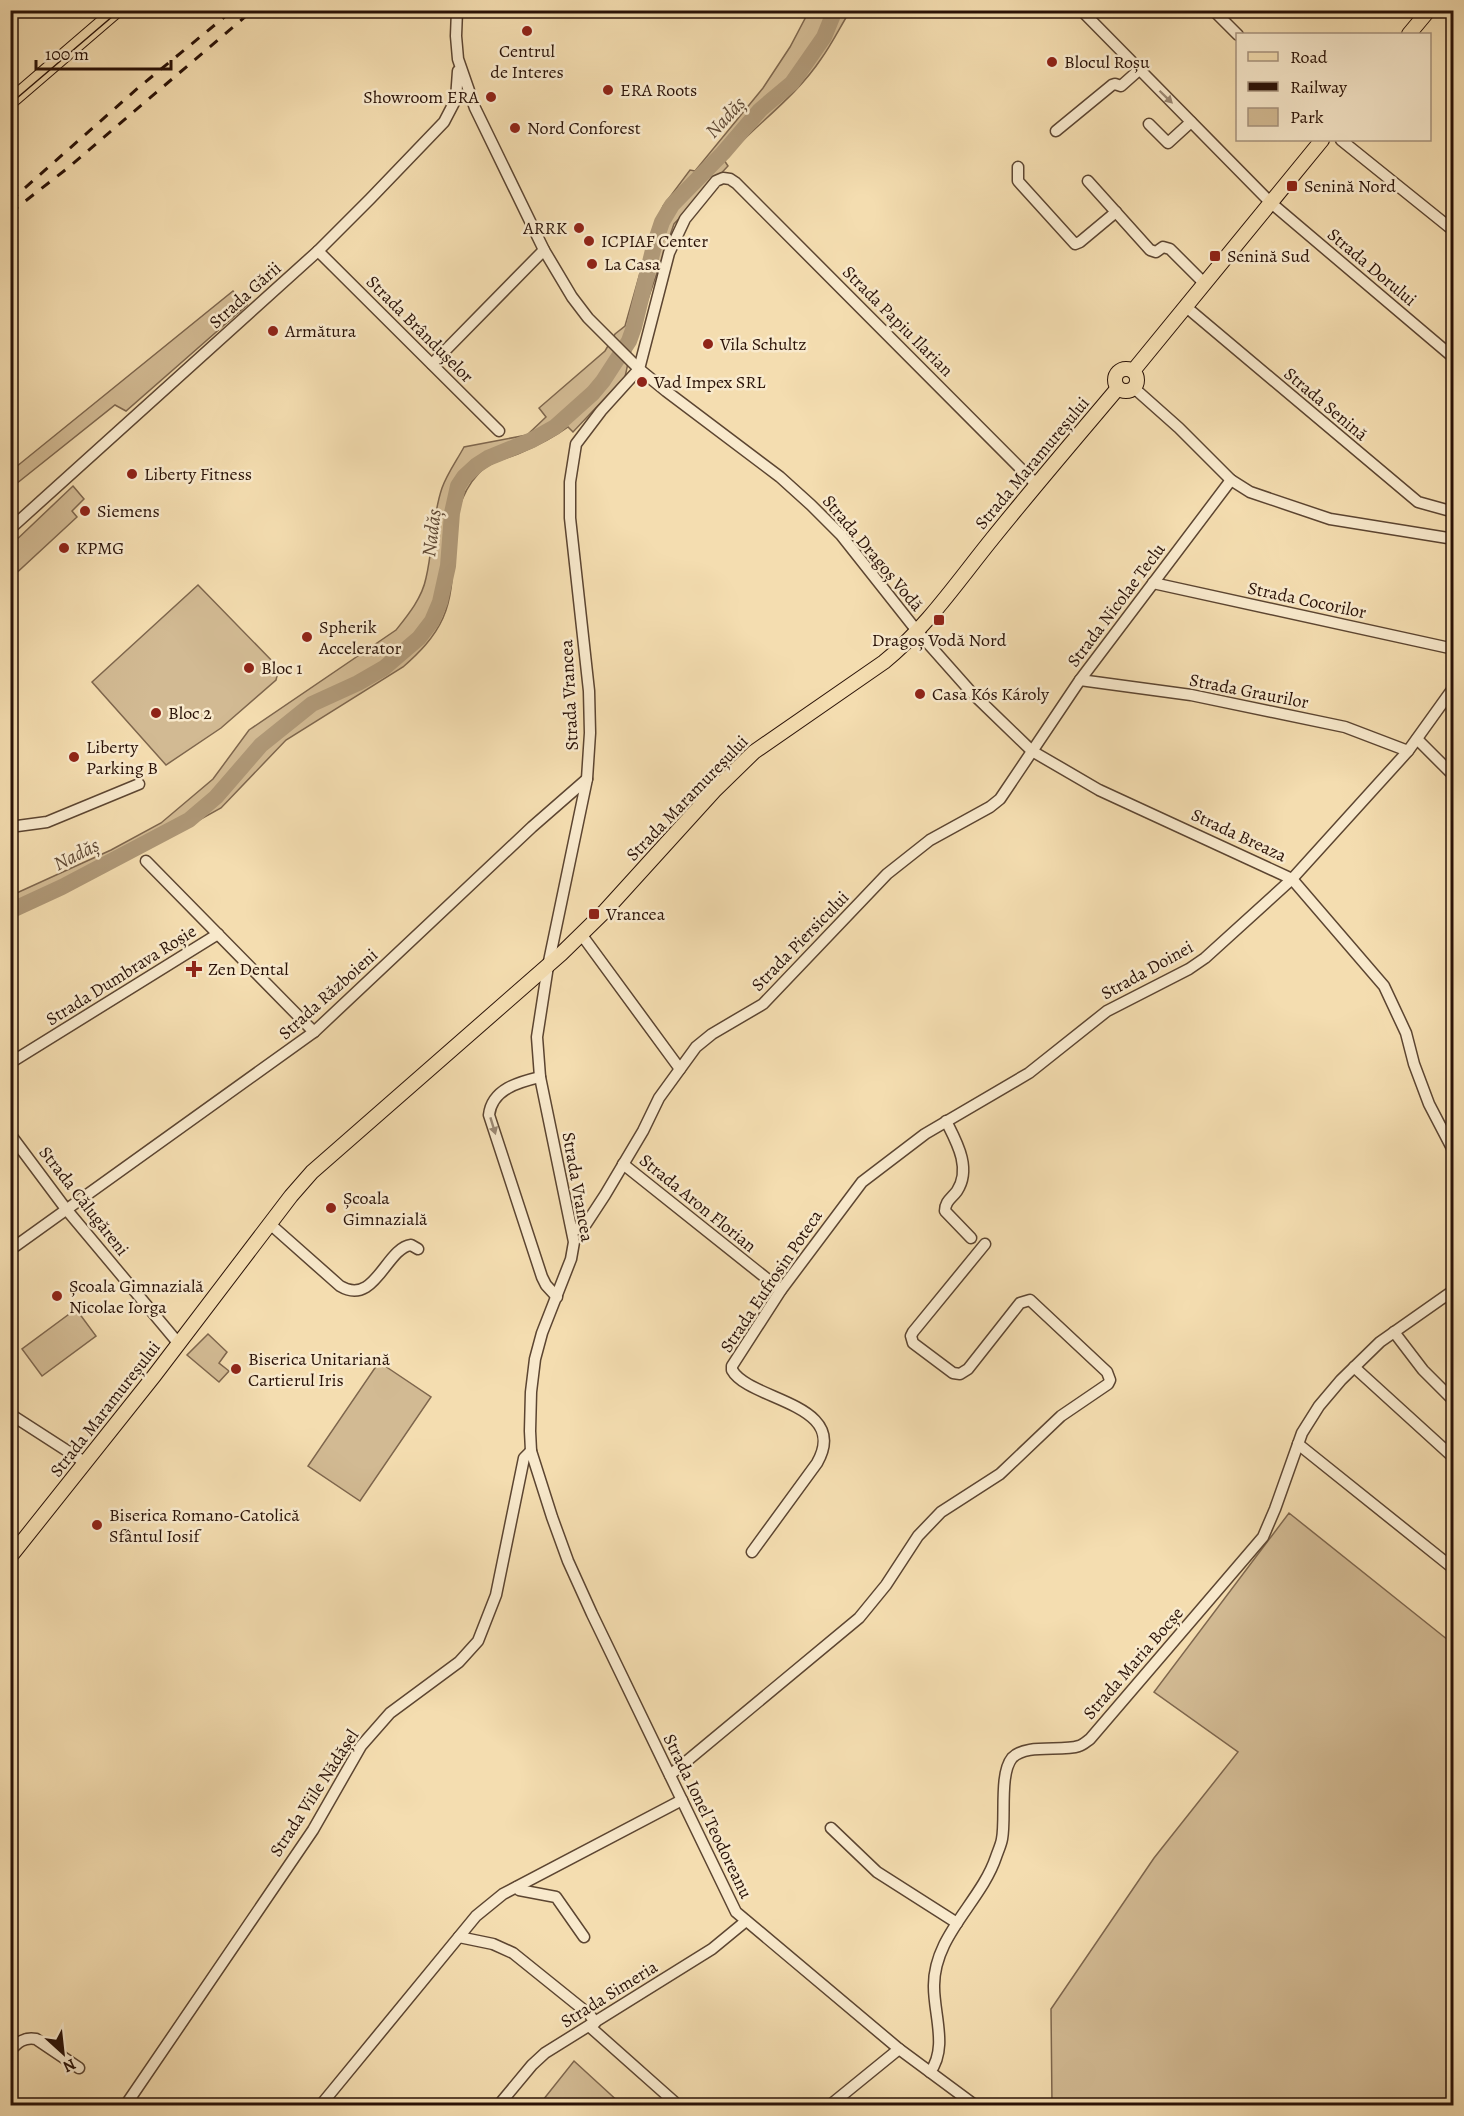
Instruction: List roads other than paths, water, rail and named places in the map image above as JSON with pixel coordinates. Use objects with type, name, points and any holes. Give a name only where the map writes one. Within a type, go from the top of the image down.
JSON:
[{"type":"main road","points":[[10,102],[117,10]]},
{"type":"main road","points":[[1410,33],[1430,10]]},
{"type":"main road","name":"Strada Maramureșului","points":[[10,1557],[312,1173],[543,970],[556,952],[581,934],[714,791],[754,752],[884,662],[917,631],[1036,484],[1118,388],[1115,381],[1119,371],[1126,368],[1133,370],[1321,141]]},
{"type":"main road","points":[[1118,388],[1125,392],[1134,388],[1138,381],[1133,370]]},
{"type":"street","points":[[457,10],[458,59]]},
{"type":"street","name":"Strada Dorului","points":[[1081,10],[1270,201],[1454,358]]},
{"type":"street","points":[[1213,10],[1236,33]]},
{"type":"street","name":"Strada Dragoș Vodă","points":[[458,59],[475,108],[544,250],[588,318],[616,347],[666,391],[780,477],[811,505],[841,535],[917,631]]},
{"type":"street","name":"Strada Gării","points":[[10,529],[318,251],[444,122],[457,92],[458,59]]},
{"type":"street","points":[[1056,131],[1112,85],[1120,86],[1138,70]]},
{"type":"street","points":[[1149,124],[1168,143],[1191,122]]},
{"type":"street","points":[[1342,141],[1454,231]]},
{"type":"street","points":[[1018,167],[1018,180],[1075,244],[1080,243],[1116,212]]},
{"type":"street","name":"Strada Vrancea","points":[[556,952],[587,778],[590,733],[589,692],[570,518],[572,460],[576,444],[637,366],[669,253],[678,230],[692,208],[716,181],[730,178],[736,183]]},
{"type":"street","points":[[1088,181],[1150,250],[1156,252],[1167,247],[1204,283]]},
{"type":"street","name":"Strada Papiu Ilarian","points":[[736,183],[1036,484]]},
{"type":"street","points":[[432,364],[544,250]]},
{"type":"street","name":"Strada Brândușelor","points":[[318,251],[499,430]]},
{"type":"street","name":"Strada Senină","points":[[1185,306],[1418,502],[1454,512]]},
{"type":"street","points":[[1134,388],[1194,442],[1231,480],[1250,492],[1329,519],[1454,539]]},
{"type":"street","name":"Strada Nicolae Teclu","points":[[1032,752],[1080,680],[1231,480]]},
{"type":"street","name":"Strada Cocorilor","points":[[1153,583],[1454,650]]},
{"type":"street","name":"Strada Breaza","points":[[917,631],[972,693],[1032,752],[1099,790],[1292,879],[1384,986],[1406,1032],[1414,1064],[1429,1104],[1454,1152]]},
{"type":"street","name":"Strada Graurilor","points":[[1080,680],[1191,695],[1346,727],[1408,751]]},
{"type":"street","name":"Strada Doinei","points":[[862,1182],[925,1134],[1029,1073],[1107,1011],[1198,964],[1250,920],[1292,879],[1408,751],[1454,687]]},
{"type":"street","points":[[1417,739],[1454,776]]},
{"type":"street","name":"Strada Piersicului","points":[[573,1231],[586,1224],[643,1131],[658,1098],[696,1047],[706,1038],[755,1009],[772,996],[887,874],[930,840],[990,807],[1000,799],[1032,752]]},
{"type":"street","name":"Strada Războieni","points":[[10,1250],[314,1032],[587,778]]},
{"type":"street","points":[[10,827],[47,822],[139,784]]},
{"type":"street","points":[[146,861],[314,1032]]},
{"type":"street","name":"Strada Dumbrava Roșie","points":[[10,1063],[218,934]]},
{"type":"street","points":[[581,934],[680,1069]]},
{"type":"street","name":"Strada Vrancea","points":[[543,970],[537,1037],[540,1077],[573,1231],[574,1251],[557,1297]]},
{"type":"street","points":[[540,1077],[522,1081],[507,1088],[492,1104],[489,1115],[542,1277],[557,1297]]},
{"type":"street","points":[[946,1121],[959,1148],[962,1169],[960,1184],[947,1203],[945,1211],[971,1238]]},
{"type":"street","name":"Strada Călugăreni","points":[[10,1134],[66,1209],[179,1344]]},
{"type":"street","name":"Strada Aron Florian","points":[[623,1164],[781,1290]]},
{"type":"street","name":"Strada Eufrosin Poteca","points":[[752,1552],[817,1463],[824,1442],[822,1432],[814,1419],[746,1383],[732,1370],[734,1362],[781,1290],[862,1182]]},
{"type":"street","points":[[270,1224],[340,1286],[351,1291],[363,1288],[377,1278],[403,1247],[411,1245],[418,1249]]},
{"type":"street","points":[[670,1775],[859,1618],[886,1585],[918,1536],[941,1512],[1000,1474],[1061,1416],[1108,1384],[1110,1380],[1107,1372],[1030,1300],[1020,1303],[968,1369],[960,1374],[953,1373],[913,1343],[911,1336],[913,1332],[985,1244]]},
{"type":"street","name":"Strada Maria Bocșe","points":[[930,2072],[937,2063],[939,2053],[933,1986],[937,1964],[945,1944],[988,1874],[998,1851],[1003,1832],[1005,1774],[1012,1759],[1023,1752],[1079,1746],[1090,1739],[1263,1536],[1302,1432],[1319,1406],[1354,1367],[1394,1332],[1454,1290]]},
{"type":"street","name":"Strada Viile Nădășel","points":[[125,2106],[313,1830],[361,1746],[390,1713],[459,1662],[478,1641],[496,1595],[524,1458],[531,1451],[531,1392],[535,1359],[542,1333],[557,1297]]},
{"type":"street","points":[[1394,1332],[1423,1370],[1454,1401]]},
{"type":"street","points":[[1354,1367],[1454,1458]]},
{"type":"street","points":[[10,1414],[86,1463]]},
{"type":"street","points":[[1298,1444],[1454,1569]]},
{"type":"street","name":"Strada Ionel Teodoreanu","points":[[531,1451],[568,1561],[617,1668],[736,1912],[899,2049],[976,2106]]},
{"type":"street","points":[[320,2106],[459,1937],[490,1904],[517,1887],[682,1800]]},
{"type":"street","points":[[831,1828],[877,1872],[957,1923]]},
{"type":"street","points":[[517,1887],[523,1891],[556,1897],[584,1937]]},
{"type":"street","name":"Strada Simeria","points":[[498,2106],[545,2053],[712,1949],[746,1921]]},
{"type":"street","points":[[459,1937],[493,1944],[513,1953],[590,2015],[592,2025],[679,2106]]},
{"type":"street","points":[[10,2051],[21,2041],[29,2038],[36,2039],[79,2068]]},
{"type":"street","points":[[829,2106],[899,2049]]},
{"type":"waterway","name":"Nadăș","points":[[10,911],[62,887],[189,820],[216,797],[261,745],[312,704],[384,668],[419,638],[432,621],[440,602],[448,566],[452,513],[458,486],[464,477],[488,458],[532,440],[555,427],[603,381],[629,341],[654,246],[662,222],[672,205],[723,153],[760,110],[792,83],[824,37],[835,10]]},
{"type":"tram line","points":[[10,104],[120,10]]},
{"type":"railway","points":[[10,201],[138,88],[233,10]]},
{"type":"railway","points":[[10,213],[69,167],[253,10]]},
{"type":"place","name":"Centrul de Interes","points":[[527,31]]},
{"type":"place","name":"Blocul Roșu","points":[[1052,62]]},
{"type":"place","name":"ERA Roots","points":[[608,90]]},
{"type":"place","name":"Showroom ERA","points":[[491,97]]},
{"type":"place","name":"Nord Conforest","points":[[515,128]]},
{"type":"place","name":"Senină Nord","points":[[1292,186]]},
{"type":"place","name":"ARRK","points":[[579,228]]},
{"type":"place","name":"ICPIAF Center","points":[[589,241]]},
{"type":"place","name":"Senină Sud","points":[[1215,256]]},
{"type":"place","name":"La Casa","points":[[592,264]]},
{"type":"place","name":"Armătura","points":[[273,331]]},
{"type":"place","name":"Vila Schultz","points":[[708,344]]},
{"type":"place","name":"Vad Impex SRL","points":[[642,382]]},
{"type":"place","name":"Liberty Fitness","points":[[132,474]]},
{"type":"place","name":"Siemens","points":[[85,511]]},
{"type":"place","name":"KPMG","points":[[64,548]]},
{"type":"place","name":"Dragoș Vodă Nord","points":[[939,620]]},
{"type":"place","name":"Spherik Accelerator","points":[[307,637]]},
{"type":"place","name":"Bloc 1","points":[[249,668]]},
{"type":"place","name":"Casa Kós Károly","points":[[920,694]]},
{"type":"place","name":"Bloc 2","points":[[156,713]]},
{"type":"place","name":"Liberty Parking B","points":[[74,757]]},
{"type":"place","name":"Vrancea","points":[[594,914]]},
{"type":"place","name":"Zen Dental","points":[[194,969]]},
{"type":"place","name":"Școala Gimnazială","points":[[331,1208]]},
{"type":"place","name":"Școala Gimnazială Nicolae Iorga","points":[[57,1296]]},
{"type":"place","name":"Biserica Unitariană Cartierul Iris","points":[[236,1369]]},
{"type":"place","name":"Biserica Romano-Catolică Sfântul Iosif","points":[[97,1525]]}]
